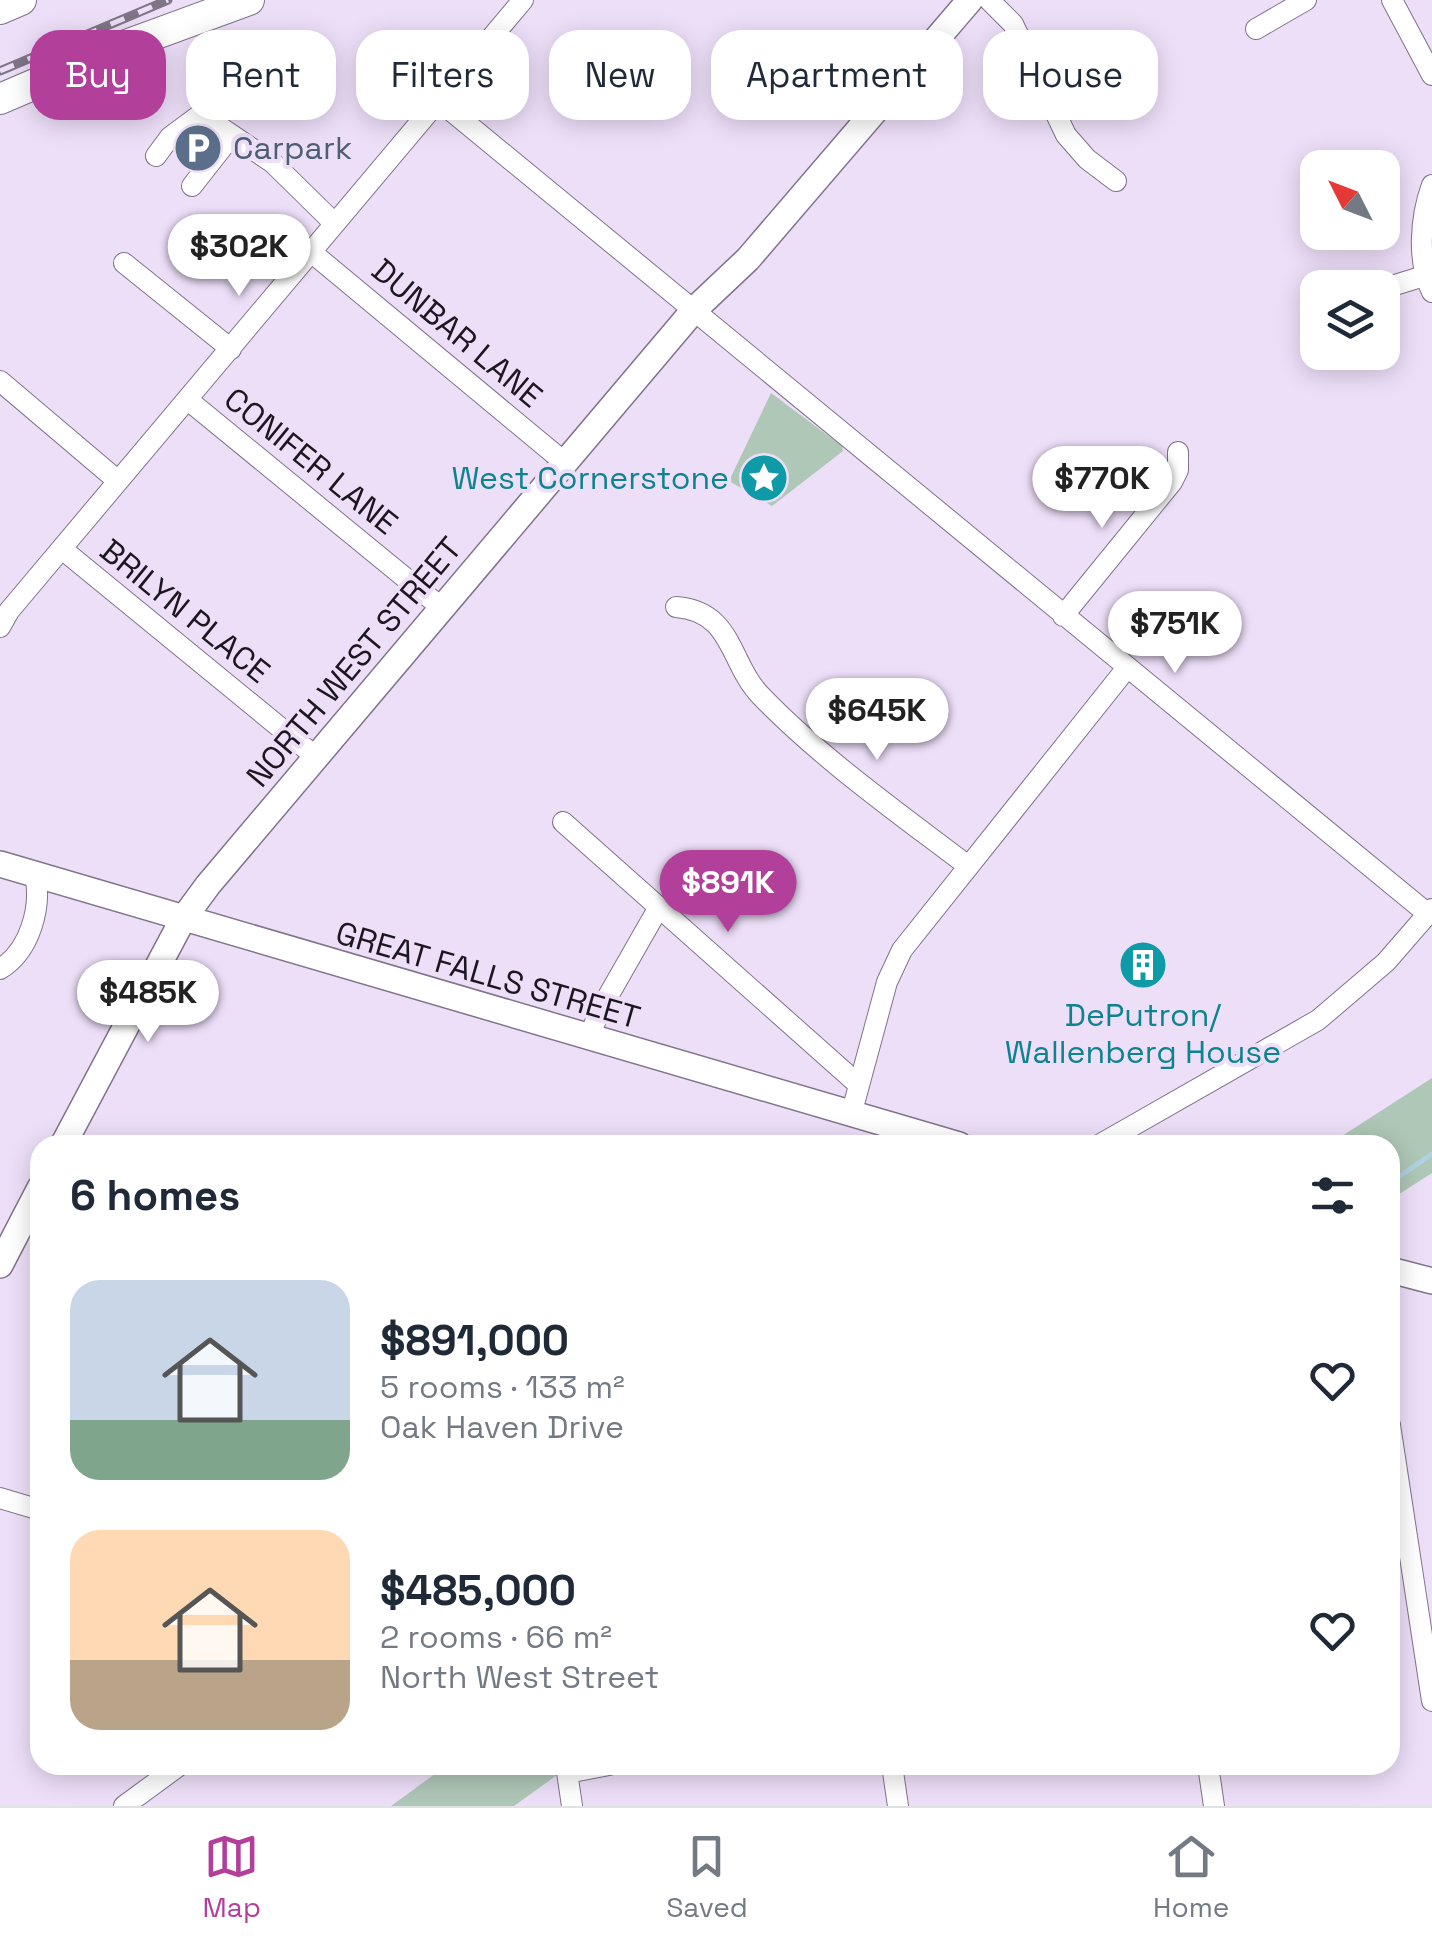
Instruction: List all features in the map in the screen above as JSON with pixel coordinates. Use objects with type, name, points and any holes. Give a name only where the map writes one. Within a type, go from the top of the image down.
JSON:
[{"type":"highway","points":[[0,9],[21,0]]},
{"type":"highway","points":[[0,99],[126,45],[248,0]]},
{"type":"main road","name":"NORTH WEST STREET","points":[[68,1135],[183,919],[694,310],[748,259],[970,0]]},
{"type":"main road","name":"GREAT FALLS STREET","points":[[0,864],[923,1135]]},
{"type":"main road","points":[[0,1265],[30,1208]]},
{"type":"main road","points":[[1400,1273],[1432,1281]]},
{"type":"street","points":[[498,30],[523,0]]},
{"type":"street","points":[[989,0],[1013,24],[1066,134],[1088,159],[1116,180]]},
{"type":"street","points":[[1256,29],[1306,0]]},
{"type":"street","points":[[1392,0],[1432,74]]},
{"type":"street","points":[[156,156],[170,137],[201,114],[273,163],[334,223]]},
{"type":"street","points":[[1,621],[421,120]]},
{"type":"street","points":[[462,120],[1126,668],[1430,912],[1386,962],[1318,1020],[1117,1135]]},
{"type":"street","points":[[192,186],[232,136]]},
{"type":"street","points":[[1400,287],[1428,284],[1422,236],[1432,186]]},
{"type":"street","name":"DUNBAR LANE","points":[[310,251],[564,462]]},
{"type":"street","points":[[124,263],[231,348]]},
{"type":"street","points":[[0,381],[118,481]]},
{"type":"street","name":"CONIFER LANE","points":[[188,400],[442,608]]},
{"type":"street","points":[[1063,616],[1172,482],[1178,470],[1178,452]]},
{"type":"street","name":"BRILYN PLACE","points":[[62,550],[316,757]]},
{"type":"street","points":[[676,607],[694,608],[723,631],[759,694],[840,766],[968,866]]},
{"type":"street","points":[[851,1115],[887,982],[902,950],[1126,668]]},
{"type":"street","points":[[563,822],[859,1085]]},
{"type":"street","points":[[0,969],[15,958],[29,932],[38,902],[36,874]]},
{"type":"street","points":[[590,1038],[609,993],[659,908]]},
{"type":"street","points":[[1400,1491],[1432,1701]]},
{"type":"street","points":[[0,1498],[30,1507]]},
{"type":"street","points":[[124,1806],[166,1775]]},
{"type":"street","points":[[567,1775],[572,1806]]},
{"type":"street","points":[[893,1775],[898,1806]]},
{"type":"street","points":[[1209,1775],[1214,1806]]},
{"type":"green space","points":[[771,393],[842,446],[843,451],[772,506],[729,481]]},
{"type":"green space","points":[[1432,1078],[1432,1173],[1400,1194],[1400,1135],[1344,1135]]},
{"type":"green space","points":[[433,1775],[557,1775],[514,1806],[391,1806]]},
{"type":"waterway","points":[[1400,1176],[1432,1154]]},
{"type":"railway","points":[[0,71],[168,0]]},
{"type":"place","name":"Carpark","points":[[198,148]]},
{"type":"place","name":"West Cornerstone","points":[[764,478]]},
{"type":"place","name":"DePutron/ Wallenberg House","points":[[1143,965]]}]
